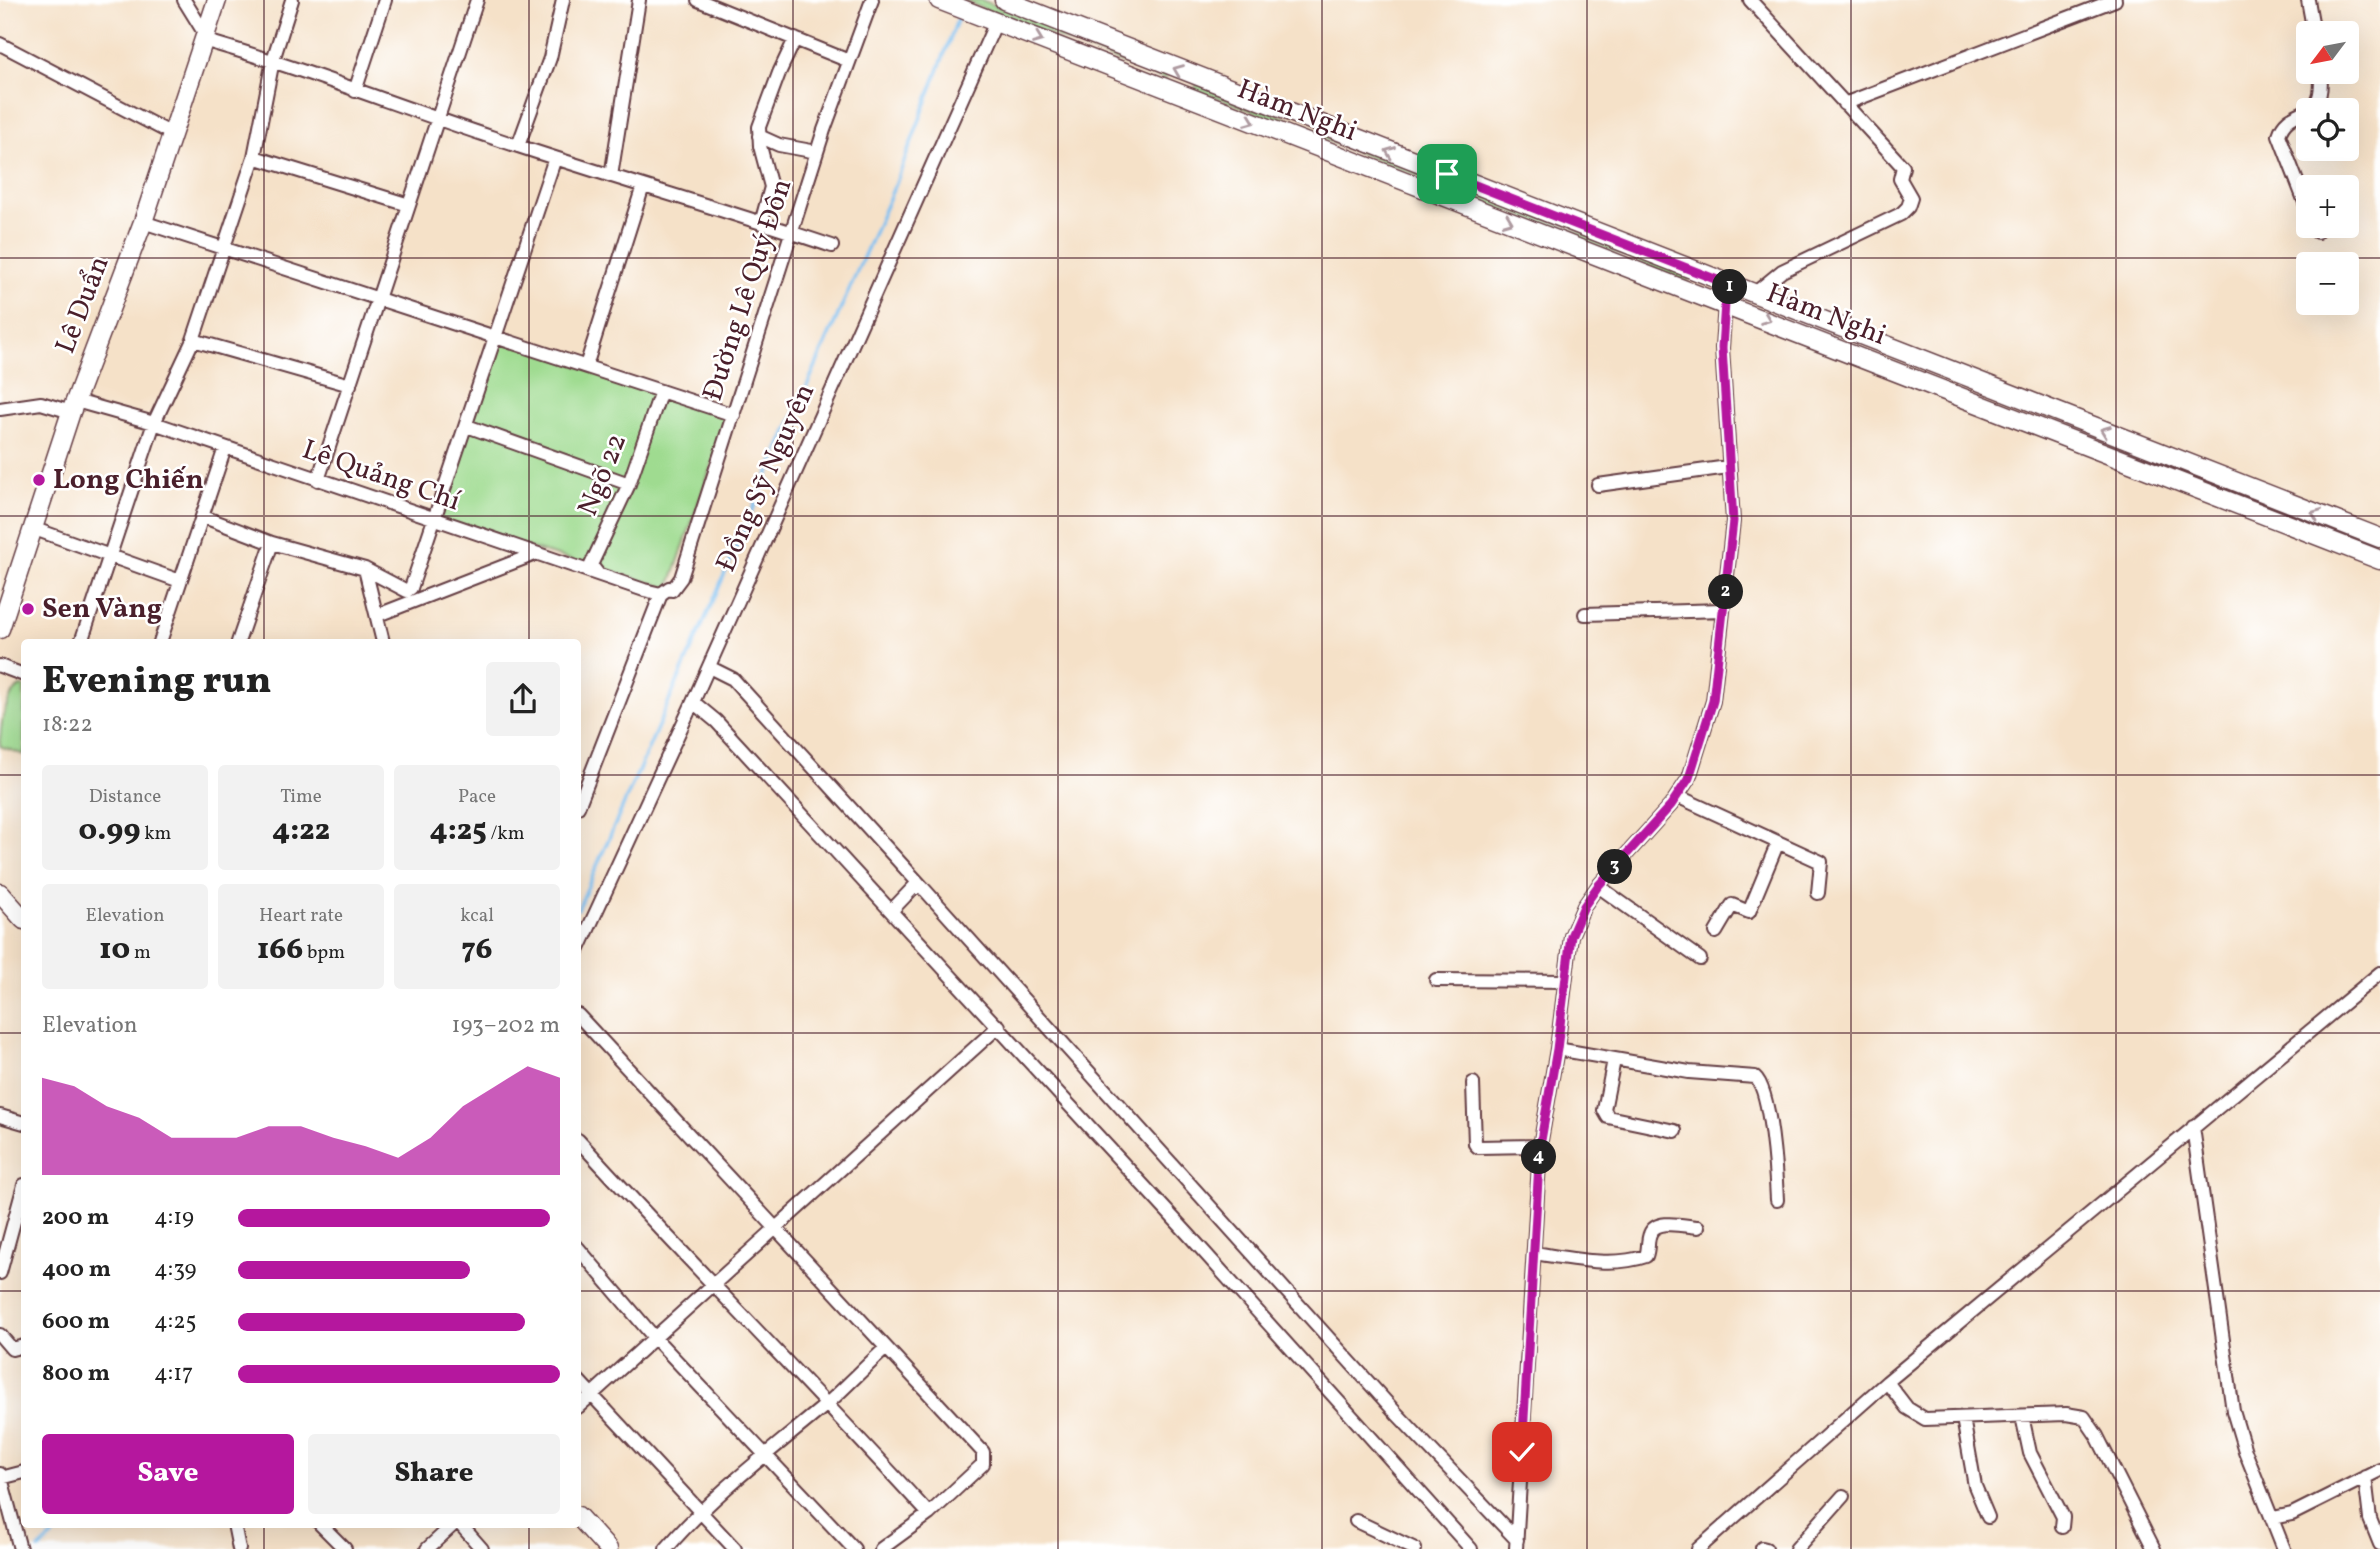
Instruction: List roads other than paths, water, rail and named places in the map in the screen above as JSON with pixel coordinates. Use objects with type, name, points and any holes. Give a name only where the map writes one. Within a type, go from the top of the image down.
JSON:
[{"type":"main road","name":"Lê Duẩn","points":[[0,629],[73,406],[143,222],[217,0]]},
{"type":"main road","name":"Hàm Nghi","points":[[939,0],[1725,303],[2380,560]]},
{"type":"main road","name":"Hàm Nghi","points":[[1006,1],[2380,538]]},
{"type":"main road","points":[[0,893],[21,917]]},
{"type":"main road","points":[[581,1519],[608,1549]]},
{"type":"street","points":[[184,0],[204,37],[438,120],[832,246]]},
{"type":"street","points":[[82,639],[154,423],[193,340],[254,157],[273,60],[292,0]]},
{"type":"street","points":[[355,92],[386,0]]},
{"type":"street","points":[[318,480],[477,0]]},
{"type":"street","points":[[518,146],[550,58],[563,0]]},
{"type":"street","points":[[611,176],[639,0]]},
{"type":"street","points":[[698,0],[849,61]]},
{"type":"street","name":"Đường Lê Quý Đôn","points":[[581,800],[665,591],[672,590],[681,578],[817,152],[872,0]]},
{"type":"street","points":[[1750,0],[1903,167],[1900,178],[1910,194],[1910,204],[1892,219],[1782,271],[1754,294]]},
{"type":"street","points":[[1844,103],[2115,0]]},
{"type":"street","points":[[2308,0],[2312,21]]},
{"type":"street","name":"Đồng Sỹ Nguyên","points":[[581,945],[709,667],[996,22]]},
{"type":"street","points":[[761,223],[771,187],[759,136],[768,101],[795,39]]},
{"type":"street","points":[[0,44],[172,134]]},
{"type":"street","points":[[2296,180],[2279,135],[2283,126],[2320,100],[2320,84]]},
{"type":"street","points":[[759,136],[779,145],[817,152]]},
{"type":"street","points":[[254,157],[409,205]]},
{"type":"street","points":[[204,517],[272,543],[365,569],[407,591],[411,589],[436,521],[555,158]]},
{"type":"street","points":[[586,366],[643,186]]},
{"type":"street","points":[[143,222],[379,296],[734,415]]},
{"type":"street","points":[[1516,1545],[1540,1146],[1557,1049],[1573,928],[1598,886],[1678,796],[1689,778],[1713,701],[1733,521],[1722,348],[1725,303],[1730,285]]},
{"type":"street","points":[[193,340],[350,385]]},
{"type":"street","name":"Ngõ 22","points":[[598,575],[591,565],[629,484],[661,391]]},
{"type":"street","name":"Lê Quảng Chí","points":[[0,409],[41,403],[73,406],[154,423],[598,575],[665,591]]},
{"type":"street","points":[[467,426],[629,484]]},
{"type":"street","points":[[161,639],[225,449]]},
{"type":"street","points":[[1598,485],[1728,467]]},
{"type":"street","points":[[32,528],[180,581]]},
{"type":"street","points":[[240,639],[272,543]]},
{"type":"street","points":[[378,615],[535,554]]},
{"type":"street","points":[[365,569],[382,639]]},
{"type":"street","points":[[1585,614],[1723,610]]},
{"type":"street","points":[[0,666],[21,674]]},
{"type":"street","points":[[709,667],[733,679],[917,890],[1516,1545]]},
{"type":"street","points":[[693,702],[716,721],[999,1026],[1471,1549]]},
{"type":"street","points":[[1678,796],[1821,862],[1818,893]]},
{"type":"street","points":[[1716,932],[1732,905],[1749,912],[1777,842]]},
{"type":"street","points":[[1598,886],[1700,959]]},
{"type":"street","points":[[891,911],[900,900],[917,890]]},
{"type":"street","points":[[1698,1549],[1887,1382],[2380,973]]},
{"type":"street","points":[[1436,980],[1565,981]]},
{"type":"street","points":[[581,1019],[983,1452],[983,1464],[929,1514],[881,1549]]},
{"type":"street","points":[[581,1404],[999,1026]]},
{"type":"street","points":[[1557,1049],[1689,1072],[1747,1075],[1759,1081],[1772,1139],[1777,1200]]},
{"type":"street","points":[[1614,1060],[1604,1110],[1608,1117],[1675,1131]]},
{"type":"street","points":[[1473,1083],[1475,1144],[1478,1147],[1540,1146]]},
{"type":"street","points":[[0,1116],[21,1122]]},
{"type":"street","points":[[2193,1126],[2233,1411],[2245,1451],[2284,1549]]},
{"type":"street","points":[[581,1143],[711,1285],[828,1403],[929,1514]]},
{"type":"street","points":[[0,1273],[21,1206]]},
{"type":"street","points":[[1534,1253],[1583,1259],[1633,1260],[1646,1256],[1648,1239],[1655,1226],[1698,1227]]},
{"type":"street","points":[[581,1252],[653,1336],[854,1549]]},
{"type":"street","points":[[0,1335],[12,1349],[21,1347]]},
{"type":"street","points":[[666,1549],[700,1510],[762,1454],[828,1403],[886,1348]]},
{"type":"street","points":[[1887,1382],[1908,1408],[1925,1419],[2084,1417],[2097,1436],[2154,1549]]},
{"type":"street","points":[[581,1384],[735,1549]]},
{"type":"street","points":[[2022,1416],[2030,1453],[2063,1517],[2062,1527]]},
{"type":"street","points":[[1963,1419],[1975,1486],[1988,1517]]},
{"type":"street","points":[[2273,1518],[2292,1514],[2380,1470]]},
{"type":"street","points":[[20,1549],[1,1481],[21,1473]]},
{"type":"street","points":[[2365,1477],[2371,1519],[2380,1544]]},
{"type":"street","points":[[1796,1549],[1843,1496]]},
{"type":"street","points":[[1356,1521],[1415,1549]]},
{"type":"street","points":[[235,1528],[239,1549]]},
{"type":"street","points":[[324,1528],[345,1549]]},
{"type":"street","points":[[427,1549],[450,1528]]},
{"type":"street","points":[[464,1528],[482,1549]]},
{"type":"waterway","points":[[581,902],[898,178],[959,15]]},
{"type":"waterway","points":[[39,1549],[62,1528]]},
{"type":"place","name":"Long Chiến","points":[[39,480]]},
{"type":"place","name":"Sen Vàng","points":[[28,609]]}]
